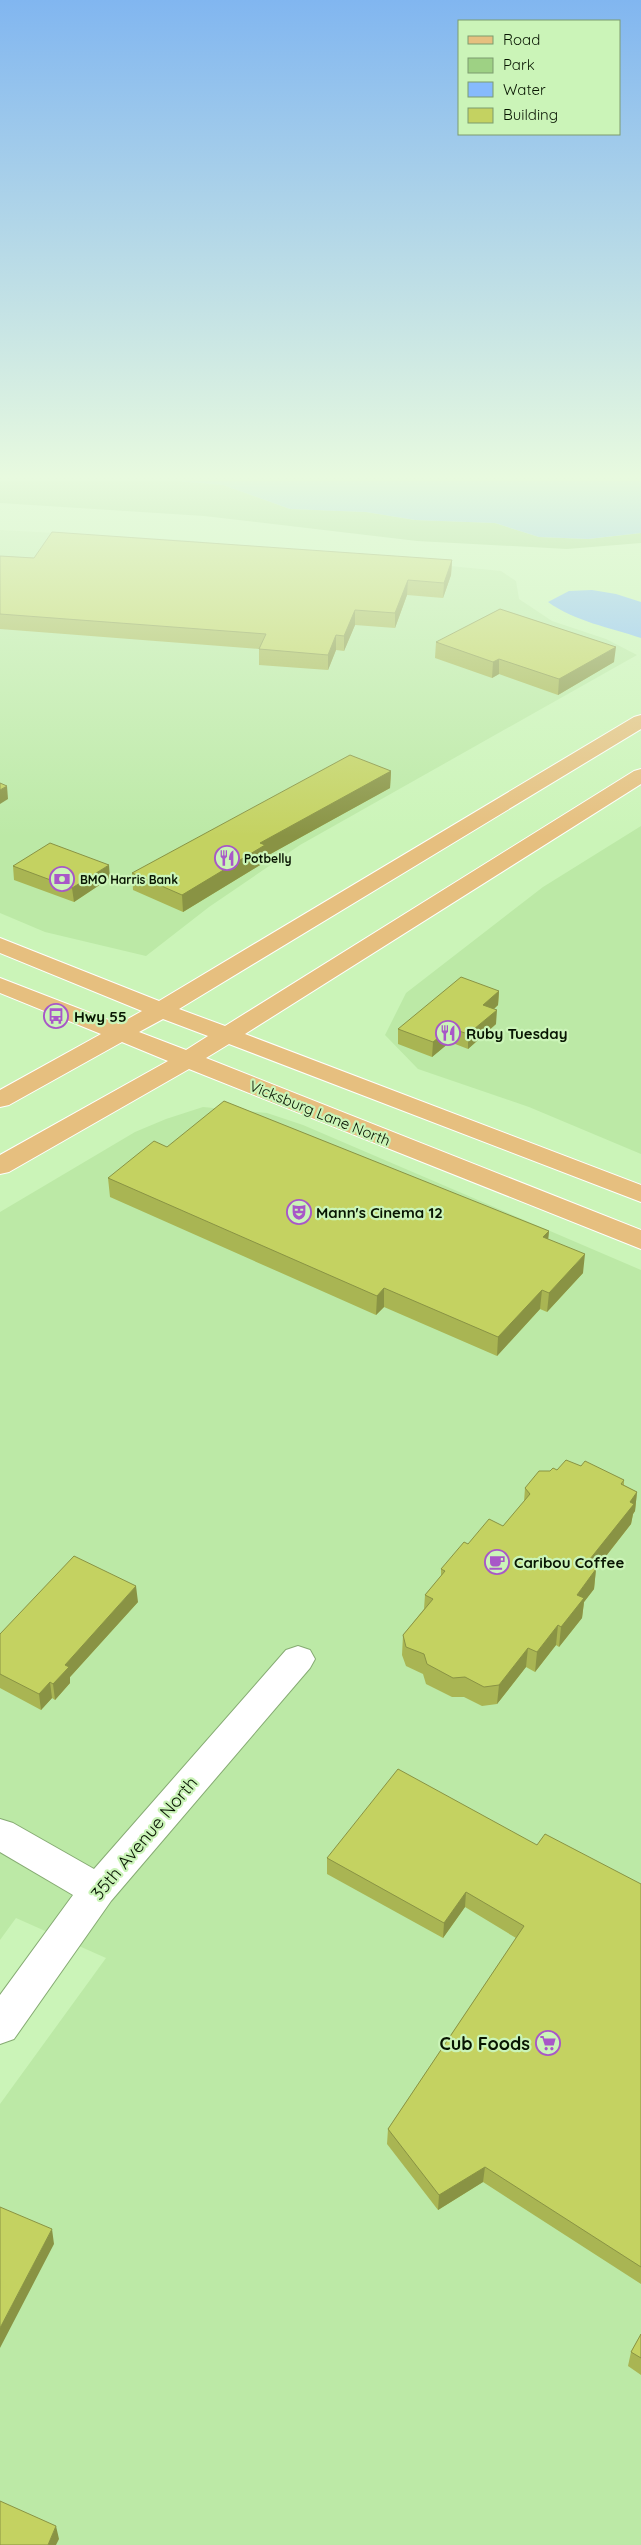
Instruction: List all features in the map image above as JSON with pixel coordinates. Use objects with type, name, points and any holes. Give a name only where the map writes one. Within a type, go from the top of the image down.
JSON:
[{"type":"main road","points":[[0,1100],[161,1010],[641,721]]},
{"type":"main road","points":[[0,1166],[187,1060],[641,775]]},
{"type":"main road","points":[[0,945],[161,1010],[641,1194]]},
{"type":"main road","name":"Vicksburg Lane North","points":[[0,985],[641,1240]]},
{"type":"street","name":"35th Avenue North","points":[[0,2026],[98,1890],[298,1659]]},
{"type":"street","points":[[0,1834],[98,1890]]},
{"type":"shaded area","points":[[0,600],[520,600],[552,621],[606,639],[637,655],[300,845],[209,907],[146,956],[45,932],[0,913]]},
{"type":"shaded area","points":[[641,826],[641,1154],[529,1107],[418,1069],[385,1035],[406,993],[543,887]]},
{"type":"shaded area","points":[[203,1107],[267,1113],[303,1125],[641,1270],[641,2545],[0,2545],[0,2104],[106,1958],[16,1918],[0,1940],[0,1212],[135,1132],[166,1119]]},
{"type":"water","points":[[552,600],[634,600],[641,602],[641,638],[581,619],[558,609],[548,602]]},
{"type":"building","points":[[0,600],[400,600],[395,613],[355,610],[344,636],[336,635],[328,655],[259,649],[266,634],[0,614]]},
{"type":"building","points":[[500,609],[616,647],[559,679],[499,659],[493,662],[436,642]]},
{"type":"building","points":[[350,755],[391,771],[260,843],[265,845],[182,895],[132,873]]},
{"type":"building","points":[[0,783],[7,786],[0,790]]},
{"type":"building","points":[[50,843],[109,865],[72,888],[13,866]]},
{"type":"building","name":"Ruby Tuesday","points":[[461,977],[499,991],[483,1005],[497,1010],[468,1034],[450,1028],[433,1042],[398,1029]]},
{"type":"building","name":"Mann's Cinema 12","points":[[224,1101],[549,1231],[543,1237],[585,1254],[549,1293],[542,1290],[498,1337],[384,1288],[377,1296],[108,1178],[154,1141],[167,1147]]},
{"type":"building","points":[[566,1460],[581,1466],[585,1461],[624,1480],[621,1484],[637,1492],[630,1502],[634,1504],[586,1564],[596,1569],[577,1595],[584,1598],[561,1627],[558,1625],[537,1652],[528,1648],[499,1685],[484,1687],[465,1677],[453,1678],[427,1664],[424,1654],[406,1647],[403,1635],[433,1599],[425,1595],[445,1571],[441,1569],[464,1542],[468,1544],[489,1519],[503,1526],[530,1494],[525,1488],[539,1471],[550,1471],[553,1468],[557,1470]]},
{"type":"building","points":[[74,1556],[136,1586],[65,1665],[69,1667],[53,1684],[50,1682],[39,1694],[0,1674],[0,1634]]},
{"type":"building","name":"Cub Foods","points":[[398,1769],[537,1845],[545,1834],[641,1884],[641,2267],[485,2167],[439,2195],[388,2129],[524,1926],[466,1892],[444,1923],[327,1858]]},
{"type":"building","points":[[0,2207],[52,2229],[0,2328]]},
{"type":"building","points":[[641,2334],[641,2358],[631,2352]]},
{"type":"building","points":[[0,2501],[56,2526],[48,2545],[0,2545]]},
{"type":"place","name":"Potbelly","points":[[227,858]]},
{"type":"place","name":"BMO Harris Bank","points":[[62,879]]},
{"type":"place","name":"Hwy 55","points":[[56,1016]]},
{"type":"place","name":"Ruby Tuesday","points":[[448,1033]]},
{"type":"place","name":"Mann's Cinema 12","points":[[299,1212]]},
{"type":"place","name":"Caribou Coffee","points":[[497,1562]]},
{"type":"place","name":"Cub Foods","points":[[548,2043]]}]
